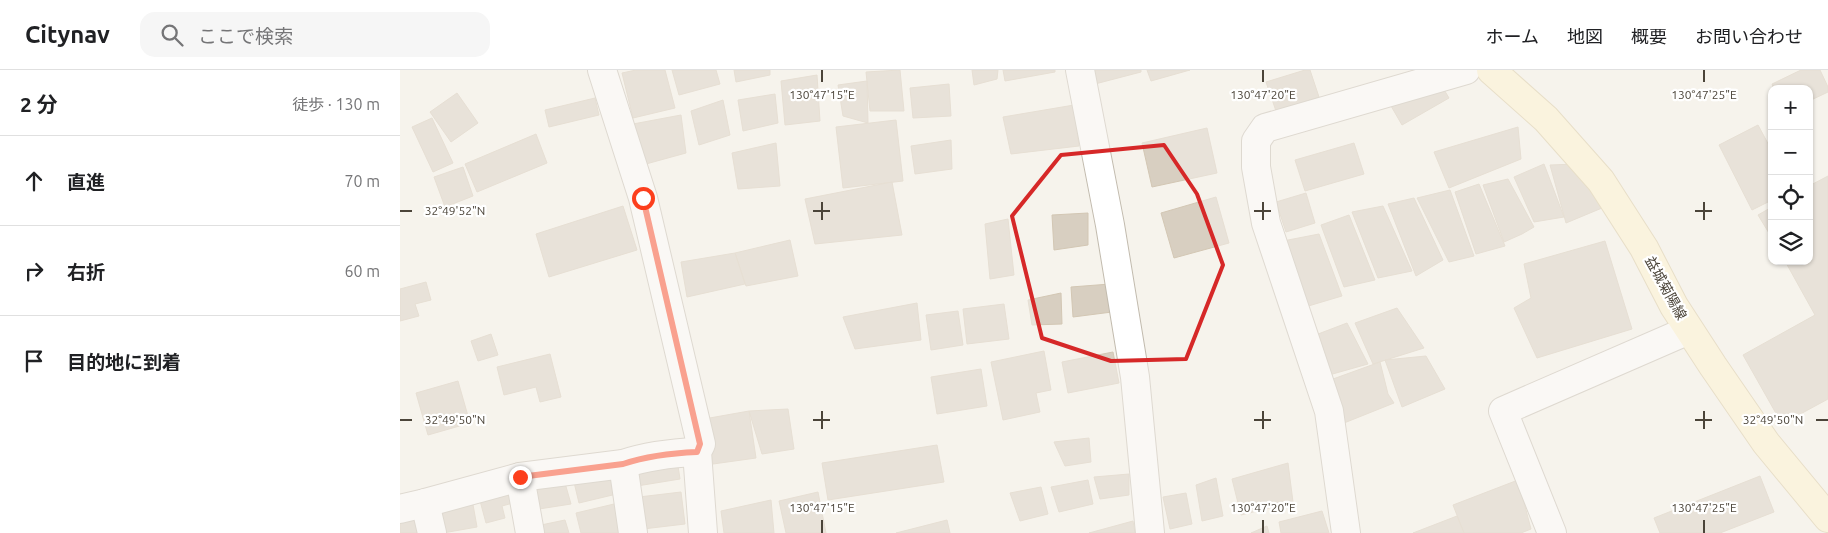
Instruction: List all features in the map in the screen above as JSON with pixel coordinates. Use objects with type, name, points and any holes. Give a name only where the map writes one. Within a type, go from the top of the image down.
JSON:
[{"type":"main road","name":"益城菊陽線","points":[[1492,70],[1546,119],[1601,181],[1644,248],[1674,306],[1766,443],[1828,518]]},
{"type":"street","points":[[1080,70],[1110,225],[1135,377],[1150,533]]},
{"type":"street","points":[[1346,533],[1329,411],[1266,223],[1256,167],[1256,141],[1265,128],[1466,70]]},
{"type":"street","points":[[610,72],[643,198],[700,444],[697,452],[703,533]]},
{"type":"street","points":[[1552,533],[1503,411],[1690,330]]},
{"type":"street","points":[[432,533],[413,506],[520,477],[623,464],[633,460],[676,453],[697,452]]},
{"type":"street","points":[[623,464],[634,533]]},
{"type":"street","points":[[520,477],[530,533]]},
{"type":"highlighted area","points":[[1164,145],[1197,194],[1223,265],[1186,359],[1111,361],[1042,338],[1012,216],[1061,155]]},
{"type":"building","points":[[636,70],[665,70],[675,108],[633,118],[622,73]]},
{"type":"building","points":[[672,70],[716,70],[720,84],[679,95]]},
{"type":"building","points":[[734,70],[770,70],[770,75],[736,82]]},
{"type":"building","points":[[900,70],[904,111],[870,111],[866,72]]},
{"type":"building","points":[[972,70],[998,70],[997,79],[974,85]]},
{"type":"building","points":[[1003,70],[1055,70],[1055,72],[1005,81]]},
{"type":"building","points":[[1091,70],[1141,70],[1141,72],[1095,84]]},
{"type":"building","points":[[1147,70],[1190,70],[1151,81]]},
{"type":"building","points":[[1310,70],[1319,97],[1276,111],[1266,82]]},
{"type":"building","points":[[1801,70],[1820,70],[1828,87],[1828,92],[1813,99],[1813,85],[1772,84]]},
{"type":"building","points":[[1434,73],[1449,98],[1402,125],[1387,99]]},
{"type":"building","points":[[817,75],[820,121],[785,125],[781,81]]},
{"type":"building","points":[[867,81],[868,123],[843,116],[838,85]]},
{"type":"building","points":[[949,84],[951,116],[913,118],[910,88]]},
{"type":"building","points":[[457,93],[478,123],[451,142],[430,112]]},
{"type":"building","points":[[775,94],[778,123],[743,131],[738,100]]},
{"type":"building","points":[[595,98],[599,115],[549,127],[545,110]]},
{"type":"building","points":[[723,100],[730,135],[699,145],[691,111]]},
{"type":"building","points":[[1074,105],[1079,146],[1011,154],[1003,117]]},
{"type":"building","points":[[681,115],[686,153],[646,164],[633,124]]},
{"type":"building","points":[[432,118],[453,163],[433,172],[412,127]]},
{"type":"building","points":[[896,120],[903,181],[843,188],[836,127]]},
{"type":"building","points":[[1758,125],[1768,144],[1768,202],[1752,210],[1719,145]]},
{"type":"building","points":[[1518,127],[1521,159],[1449,188],[1434,152]]},
{"type":"building","points":[[1207,128],[1217,173],[1152,187],[1142,143]]},
{"type":"building","points":[[536,134],[547,163],[477,192],[465,164]]},
{"type":"building","points":[[951,140],[952,169],[915,174],[911,146]]},
{"type":"building","points":[[776,143],[780,186],[738,189],[732,153]]},
{"type":"building","points":[[1354,143],[1364,174],[1305,191],[1295,160]]},
{"type":"building","points":[[1544,164],[1564,217],[1534,222],[1514,177]]},
{"type":"building","points":[[1577,164],[1602,208],[1566,223],[1550,165]]},
{"type":"building","points":[[463,167],[473,196],[445,207],[434,177]]},
{"type":"building","points":[[1828,176],[1828,399],[1782,424],[1743,355],[1815,315],[1787,265],[1813,265],[1813,184]]},
{"type":"building","points":[[1508,179],[1534,227],[1504,242],[1483,185]]},
{"type":"building","points":[[892,182],[902,235],[815,244],[805,199]]},
{"type":"building","points":[[1479,184],[1505,246],[1476,254],[1455,192]]},
{"type":"building","points":[[1450,190],[1474,256],[1449,262],[1417,198]]},
{"type":"building","points":[[1306,193],[1315,223],[1286,232],[1276,202]]},
{"type":"building","points":[[1216,197],[1229,243],[1174,258],[1161,213]]},
{"type":"building","points":[[1414,198],[1443,260],[1416,276],[1388,204]]},
{"type":"building","points":[[623,206],[637,250],[549,277],[536,234]]},
{"type":"building","points":[[1383,206],[1412,271],[1378,278],[1352,212]]},
{"type":"building","points":[[1768,209],[1768,231],[1758,215]]},
{"type":"building","points":[[1088,213],[1088,245],[1054,250],[1052,215]]},
{"type":"building","points":[[1349,215],[1375,280],[1344,287],[1321,225]]},
{"type":"building","points":[[1008,219],[1014,275],[990,279],[985,224]]},
{"type":"building","points":[[1319,234],[1342,296],[1305,307],[1283,241]]},
{"type":"building","points":[[790,240],[798,276],[746,286],[735,253]]},
{"type":"building","points":[[1605,241],[1632,329],[1537,358],[1514,308],[1531,298],[1524,264]]},
{"type":"building","points":[[735,253],[745,284],[687,297],[681,262]]},
{"type":"building","points":[[426,282],[431,300],[415,304],[419,316],[400,321],[400,289]]},
{"type":"building","points":[[1110,284],[1112,312],[1073,317],[1071,287]]},
{"type":"building","points":[[1061,293],[1062,324],[1032,325],[1028,300]]},
{"type":"building","points":[[917,303],[921,340],[855,349],[843,317]]},
{"type":"building","points":[[1004,304],[1009,339],[967,344],[963,309]]},
{"type":"building","points":[[1397,308],[1424,348],[1373,364],[1355,323]]},
{"type":"building","points":[[958,311],[963,345],[931,350],[926,315]]},
{"type":"building","points":[[1347,323],[1368,364],[1329,375],[1305,339]]},
{"type":"building","points":[[491,334],[498,355],[478,361],[471,341]]},
{"type":"building","points":[[1044,351],[1051,390],[1036,393],[1040,412],[1003,420],[991,362]]},
{"type":"building","points":[[1113,352],[1119,383],[1068,393],[1062,362]]},
{"type":"building","points":[[550,354],[561,397],[540,402],[536,387],[504,395],[497,367]]},
{"type":"building","points":[[1426,356],[1445,389],[1402,407],[1385,360]]},
{"type":"building","points":[[1380,362],[1388,394],[1394,403],[1344,423],[1333,379]]},
{"type":"building","points":[[981,369],[987,406],[937,414],[931,377]]},
{"type":"building","points":[[458,381],[470,423],[428,435],[416,393]]},
{"type":"building","points":[[788,409],[794,449],[762,454],[749,411]]},
{"type":"building","points":[[749,411],[756,458],[713,464],[704,419]]},
{"type":"building","points":[[1089,438],[1091,462],[1065,466],[1054,442]]},
{"type":"building","points":[[937,445],[944,482],[828,500],[822,463]]},
{"type":"building","points":[[676,453],[680,479],[637,486],[633,460]]},
{"type":"building","points":[[1288,463],[1293,502],[1241,515],[1232,479]]},
{"type":"building","points":[[615,468],[621,493],[579,503],[573,478]]},
{"type":"building","points":[[1129,474],[1129,495],[1100,499],[1094,477]]},
{"type":"building","points":[[1760,476],[1774,512],[1720,533],[1660,533],[1654,518]]},
{"type":"building","points":[[1216,478],[1223,516],[1202,521],[1196,485]]},
{"type":"building","points":[[1088,480],[1093,504],[1059,512],[1051,487]]},
{"type":"building","points":[[1518,480],[1531,529],[1521,533],[1464,533],[1453,505]]},
{"type":"building","points":[[565,483],[571,504],[539,509],[527,489]]},
{"type":"building","points":[[1041,487],[1048,514],[1020,521],[1010,493]]},
{"type":"building","points":[[509,490],[513,503],[502,506],[505,518],[486,523],[479,497]]},
{"type":"building","points":[[681,492],[685,524],[643,529],[639,497]]},
{"type":"building","points":[[818,492],[826,533],[786,533],[779,501]]},
{"type":"building","points":[[1186,493],[1192,524],[1170,529],[1163,497]]},
{"type":"building","points":[[472,499],[477,527],[443,533],[438,504]]},
{"type":"building","points":[[771,500],[774,533],[724,533],[721,511]]},
{"type":"building","points":[[614,504],[622,533],[581,533],[576,513]]},
{"type":"building","points":[[1322,511],[1329,533],[1281,533],[1279,522]]},
{"type":"building","points":[[415,512],[420,533],[400,533],[400,516]]},
{"type":"building","points":[[1457,516],[1464,533],[1413,533]]},
{"type":"building","points":[[565,520],[569,533],[544,533],[541,525]]},
{"type":"building","points":[[947,520],[950,533],[896,533]]},
{"type":"building","points":[[1133,521],[1135,533],[1089,533]]},
{"type":"building","points":[[1267,526],[1269,533],[1251,533]]},
{"type":"route","points":[[520,477],[623,464],[633,460],[676,453],[697,452],[700,444],[643,198]]}]
